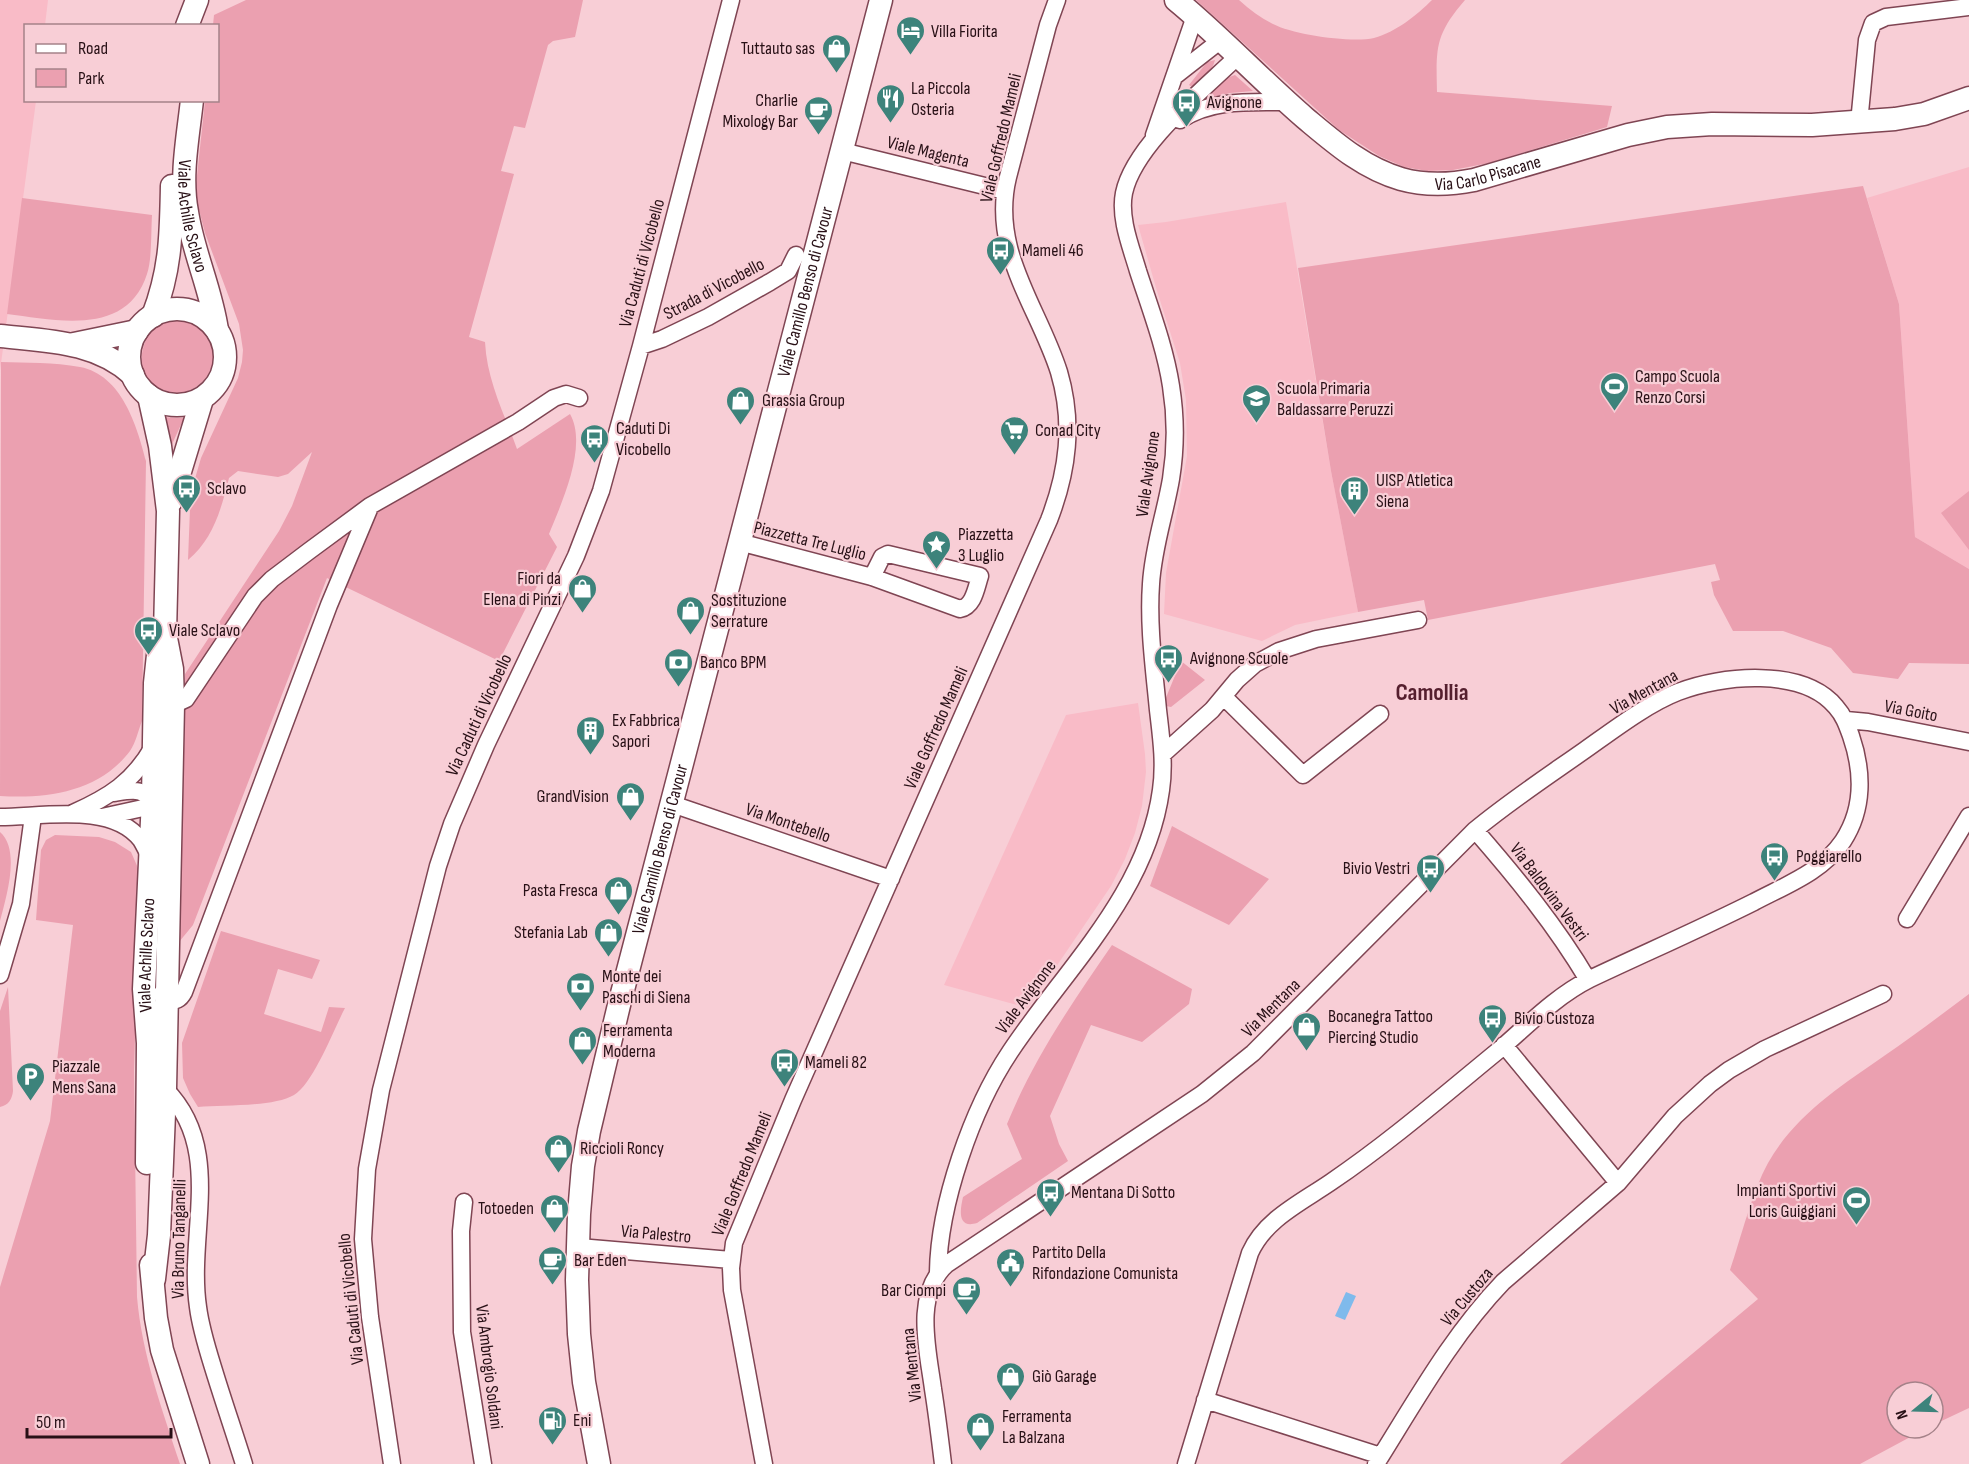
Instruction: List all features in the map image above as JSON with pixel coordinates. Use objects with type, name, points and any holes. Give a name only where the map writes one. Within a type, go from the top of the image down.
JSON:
[{"type":"main road","points":[[188,24],[197,0]]},
{"type":"main road","points":[[197,0],[198,24]]},
{"type":"main road","name":"Viale Camillo Benso di Cavour","points":[[599,1464],[584,1382],[578,1294],[582,1173],[592,1115],[881,0]]},
{"type":"main road","name":"Via Carlo Pisacane","points":[[1176,0],[1286,102],[1342,150],[1362,162],[1402,179],[1436,184],[1474,180],[1628,135],[1667,127],[1712,124],[1859,123],[1917,115],[1969,98]]},
{"type":"main road","name":"Viale Achille Sclavo","points":[[154,1279],[159,1247],[165,1089],[176,996],[170,888],[173,705],[171,658],[165,633],[168,511],[160,446],[149,396],[139,386],[133,375],[130,360],[131,345],[163,289],[168,260],[178,102]]},
{"type":"main road","name":"Viale Achille Sclavo","points":[[168,511],[202,399],[220,380],[225,354],[191,234],[186,206],[184,176],[192,102]]},
{"type":"main road","points":[[72,344],[145,323],[164,311],[188,310],[199,314],[217,330]]},
{"type":"main road","points":[[0,336],[72,344],[111,358],[133,375]]},
{"type":"main road","points":[[149,396],[161,403],[175,405],[189,404],[202,399]]},
{"type":"main road","name":"Viale Achille Sclavo","points":[[165,633],[159,647],[157,662],[144,998],[148,1051],[147,1218],[156,1318],[162,1350],[198,1464]]},
{"type":"street","name":"Via Caduti di Vicobello","points":[[392,1464],[370,1317],[363,1239],[367,1169],[381,1089],[436,876],[452,824],[486,745],[584,537],[609,465],[731,0]]},
{"type":"street","name":"Viale Goffredo Mameli","points":[[764,1464],[734,1302],[731,1260],[734,1243],[742,1220],[1049,520],[1066,462],[1068,433],[1063,390],[1052,354],[1011,258],[1004,226],[1005,191],[1048,25],[1057,0]]},
{"type":"street","points":[[1859,123],[1867,40],[1873,23],[1886,17],[1969,7]]},
{"type":"street","name":"Viale Avignone","points":[[1153,140],[1195,16]]},
{"type":"street","points":[[1175,76],[1221,40]]},
{"type":"street","name":"Viale Avignone","points":[[938,1272],[942,1224],[952,1186],[976,1118],[1008,1054],[1083,953],[1132,879],[1151,836],[1159,806],[1163,754],[1154,671],[1151,584],[1171,478],[1175,419],[1168,372],[1123,215],[1124,191],[1133,170],[1153,140],[1238,56]]},
{"type":"street","name":"Viale Avignone","points":[[1153,140],[1190,114],[1210,106],[1228,103],[1286,102]]},
{"type":"street","name":"Viale Magenta","points":[[842,151],[1005,191]]},
{"type":"street","name":"Strada di Vicobello","points":[[641,346],[662,339],[708,317],[771,282],[788,270],[796,255]]},
{"type":"street","points":[[102,817],[139,810],[147,806],[160,791],[163,784],[166,718],[173,705],[186,699],[250,604],[267,584],[370,506],[518,422],[554,398],[566,394],[579,398]]},
{"type":"street","points":[[148,905],[158,922],[158,986],[160,993],[176,996],[370,506]]},
{"type":"street","name":"Piazzetta Tre Luglio","points":[[739,543],[872,577],[960,609],[970,604],[980,576],[888,554],[882,557],[872,577]]},
{"type":"street","points":[[1163,754],[1205,717],[1224,698],[1237,680],[1255,664],[1289,647],[1316,639],[1418,620]]},
{"type":"street","name":"Via Mentana","points":[[943,1464],[926,1325],[929,1293],[938,1272],[947,1264],[1202,1094],[1253,1053],[1475,830],[1606,735],[1658,702],[1695,686],[1732,680],[1775,679],[1796,683],[1826,697],[1846,720],[1858,759],[1859,798],[1856,815],[1850,830],[1833,855],[1816,870],[1712,923],[1588,980],[1558,999],[1364,1159],[1276,1220],[1259,1235],[1250,1253],[1186,1464]]},
{"type":"street","points":[[1224,698],[1303,775],[1380,714]]},
{"type":"street","name":"Via Goito","points":[[1846,720],[1868,722],[1969,742]]},
{"type":"street","points":[[73,814],[113,794],[135,773],[154,746]]},
{"type":"street","points":[[113,794],[140,791],[153,799],[162,813],[163,862],[170,888]]},
{"type":"street","name":"Via Montebello","points":[[672,804],[891,879]]},
{"type":"street","points":[[0,817],[73,814],[102,817],[118,823],[135,834],[150,857]]},
{"type":"street","points":[[0,975],[21,904],[33,816]]},
{"type":"street","points":[[1907,919],[1969,816]]},
{"type":"street","name":"Via Baldovina Vestri","points":[[1475,830],[1535,903],[1588,980]]},
{"type":"street","name":"Via Custoza","points":[[1379,1460],[1448,1353],[1490,1295],[1618,1183],[1675,1116],[1719,1077],[1765,1049],[1883,994]]},
{"type":"street","points":[[1504,1045],[1618,1183]]},
{"type":"street","name":"Via Bruno Tanganelli","points":[[165,1089],[183,1110],[197,1150],[200,1181],[196,1281],[198,1308],[208,1351],[244,1464]]},
{"type":"street","name":"Via Ambrogio Soldani","points":[[464,1202],[461,1239],[462,1332],[483,1464]]},
{"type":"street","name":"Via Palestro","points":[[579,1246],[731,1260]]},
{"type":"street","points":[[1205,1400],[1379,1460]]},
{"type":"shaded area","points":[[0,0],[48,0],[45,24],[24,24],[24,102],[36,102],[0,371]]},
{"type":"shaded area","points":[[1969,167],[1969,569],[1915,537],[1899,304],[1867,198]]},
{"type":"shaded area","name":"Scuola Primaria Baldassarre Peruzzi","points":[[1286,202],[1331,471],[1358,612],[1295,625],[1262,641],[1164,614],[1166,573],[1187,456],[1186,400],[1180,363],[1138,225]]},
{"type":"shaded area","points":[[1138,703],[1146,772],[1142,806],[1135,833],[1111,886],[1028,1008],[944,985],[1066,715]]},
{"type":"green space","points":[[246,0],[583,0],[575,37],[553,41],[548,45],[525,128],[514,126],[501,171],[514,174],[469,337],[485,342],[493,384],[517,449],[570,414],[575,427],[576,442],[571,474],[549,534],[557,547],[499,661],[327,578],[193,925],[179,942],[185,674],[279,531],[292,506],[312,452],[288,474],[278,477],[238,471],[229,478],[210,533],[197,552],[188,560],[190,509],[194,482],[201,458],[238,378],[243,350],[239,324],[205,233],[195,194],[205,102],[219,102],[219,24],[213,24],[214,15]]},
{"type":"green space","points":[[1196,0],[1239,0],[1260,16],[1282,28],[1308,35],[1338,39],[1364,39],[1390,32],[1413,17],[1432,0],[1465,0],[1448,23],[1439,42],[1437,92],[1612,106],[1607,127],[1489,163],[1453,170],[1427,171],[1404,167],[1379,156],[1339,130]]},
{"type":"green space","points":[[1215,60],[1212,69],[1206,75],[1192,87],[1189,85],[1207,62]]},
{"type":"green space","points":[[1235,75],[1253,91],[1230,93],[1201,101],[1224,79]]},
{"type":"green space","name":"Campo Scuola Renzo Corsi","points":[[1863,186],[1899,304],[1915,537],[1969,569],[1969,664],[1909,663],[1898,679],[1853,673],[1831,648],[1783,631],[1733,631],[1714,595],[1711,582],[1720,580],[1715,564],[1428,620],[1424,600],[1358,612],[1331,471],[1298,268]]},
{"type":"green space","points":[[22,198],[152,215],[149,268],[137,294],[124,308],[107,316],[88,320],[68,321],[7,314]]},
{"type":"green space","points":[[181,319],[194,324],[207,335],[213,351],[213,360],[208,375],[202,382],[187,391],[171,393],[149,382],[144,374],[141,361],[146,340],[153,328],[163,322]]},
{"type":"green space","points":[[1,362],[50,363],[80,367],[95,372],[107,380],[117,391],[132,418],[146,461],[142,721],[130,751],[103,776],[71,790],[36,796],[0,796]]},
{"type":"green space","points":[[160,417],[184,418],[168,453]]},
{"type":"green space","points":[[1969,491],[1969,550],[1941,513]]},
{"type":"green space","points":[[1181,661],[1205,680],[1171,707],[1166,706],[1165,700]]},
{"type":"green space","points":[[1172,826],[1269,879],[1229,925],[1150,886]]},
{"type":"green space","points":[[0,832],[10,850],[11,862],[0,921]]},
{"type":"green space","points":[[55,835],[99,837],[115,842],[131,852],[138,868],[134,1071],[137,1297],[148,1361],[180,1464],[0,1464],[0,1287],[50,1121],[73,925],[36,920],[41,850],[46,840]]},
{"type":"green space","points":[[221,931],[320,960],[312,979],[278,969],[264,1014],[321,1032],[329,1007],[345,1008],[308,1080],[294,1095],[285,1099],[261,1104],[198,1107],[183,1078],[182,1043]]},
{"type":"green space","points":[[1112,945],[1192,989],[1189,1004],[1142,1042],[1091,1025],[1050,1116],[1059,1144],[1068,1161],[977,1223],[966,1223],[961,1217],[963,1197],[1022,1159],[1007,1124],[1029,1076],[1068,1010]]},
{"type":"green space","points":[[8,987],[13,1091],[10,1101],[0,1107],[0,1011]]},
{"type":"green space","name":"Impianti Sportivi Loris Guiggiani","points":[[1969,994],[1969,1408],[1945,1419],[1945,1380],[1885,1380],[1885,1440],[1905,1440],[1860,1464],[1560,1464],[1758,1299],[1730,1270],[1752,1201],[1768,1163],[1791,1130],[1805,1116],[1836,1090]]},
{"type":"water","points":[[1346,1292],[1356,1296],[1345,1320],[1335,1316]]},
{"type":"place","name":"Villa Fiorita","points":[[910,56]]},
{"type":"place","name":"Tuttauto sas","points":[[836,74]]},
{"type":"place","name":"La Piccola Osteria","points":[[890,124]]},
{"type":"place","name":"Avignone","points":[[1186,128]]},
{"type":"place","name":"Charlie Mixology Bar","points":[[819,136]]},
{"type":"place","name":"Mameli 46","points":[[1001,276]]},
{"type":"place","name":"Campo Scuola Renzo Corsi","points":[[1614,412]]},
{"type":"place","name":"Scuola Primaria Baldassarre Peruzzi","points":[[1256,424]]},
{"type":"place","name":"Grassia Group","points":[[741,426]]},
{"type":"place","name":"Conad City","points":[[1014,456]]},
{"type":"place","name":"Caduti Di Vicobello","points":[[595,464]]},
{"type":"place","name":"Sclavo","points":[[186,514]]},
{"type":"place","name":"UISP Atletica Siena","points":[[1355,516]]},
{"type":"place","name":"Piazzetta 3 Luglio","points":[[937,570]]},
{"type":"place","name":"Fiori da Elena di Pinzi","points":[[582,614]]},
{"type":"place","name":"Sostituzione Serrature","points":[[690,636]]},
{"type":"place","name":"Viale Sclavo","points":[[148,656]]},
{"type":"place","name":"Avignone Scuole","points":[[1169,684]]},
{"type":"place","name":"Banco BPM","points":[[679,688]]},
{"type":"place","name":"Ex Fabbrica Sapori","points":[[591,756]]},
{"type":"place","name":"GrandVision","points":[[630,822]]},
{"type":"place","name":"Poggiarello","points":[[1775,882]]},
{"type":"place","name":"Bivio Vestri","points":[[1431,894]]},
{"type":"place","name":"Pasta Fresca","points":[[619,916]]},
{"type":"place","name":"Stefania Lab","points":[[609,958]]},
{"type":"place","name":"Monte dei Paschi di Siena","points":[[581,1012]]},
{"type":"place","name":"Bivio Custoza","points":[[1493,1044]]},
{"type":"place","name":"Bocanegra Tattoo Piercing Studio","points":[[1307,1052]]},
{"type":"place","name":"Ferramenta Moderna","points":[[582,1066]]},
{"type":"place","name":"Mameli 82","points":[[784,1088]]},
{"type":"place","name":"Piazzale Mens Sana","points":[[31,1102]]},
{"type":"place","name":"Riccioli Roncy","points":[[559,1174]]},
{"type":"place","name":"Mentana Di Sotto","points":[[1050,1218]]},
{"type":"place","name":"Impianti Sportivi Loris Guiggiani","points":[[1857,1226]]},
{"type":"place","name":"Totoeden","points":[[555,1234]]},
{"type":"place","name":"Bar Eden","points":[[553,1286]]},
{"type":"place","name":"Partito Della Rifondazione Comunista","points":[[1011,1288]]},
{"type":"place","name":"Bar Ciompi","points":[[967,1316]]},
{"type":"place","name":"Giò Garage","points":[[1011,1402]]},
{"type":"place","name":"Eni","points":[[552,1446]]},
{"type":"place","name":"Ferramenta La Balzana","points":[[981,1452]]},
{"type":"district","name":"Camollia","points":[[1432,692]]}]
